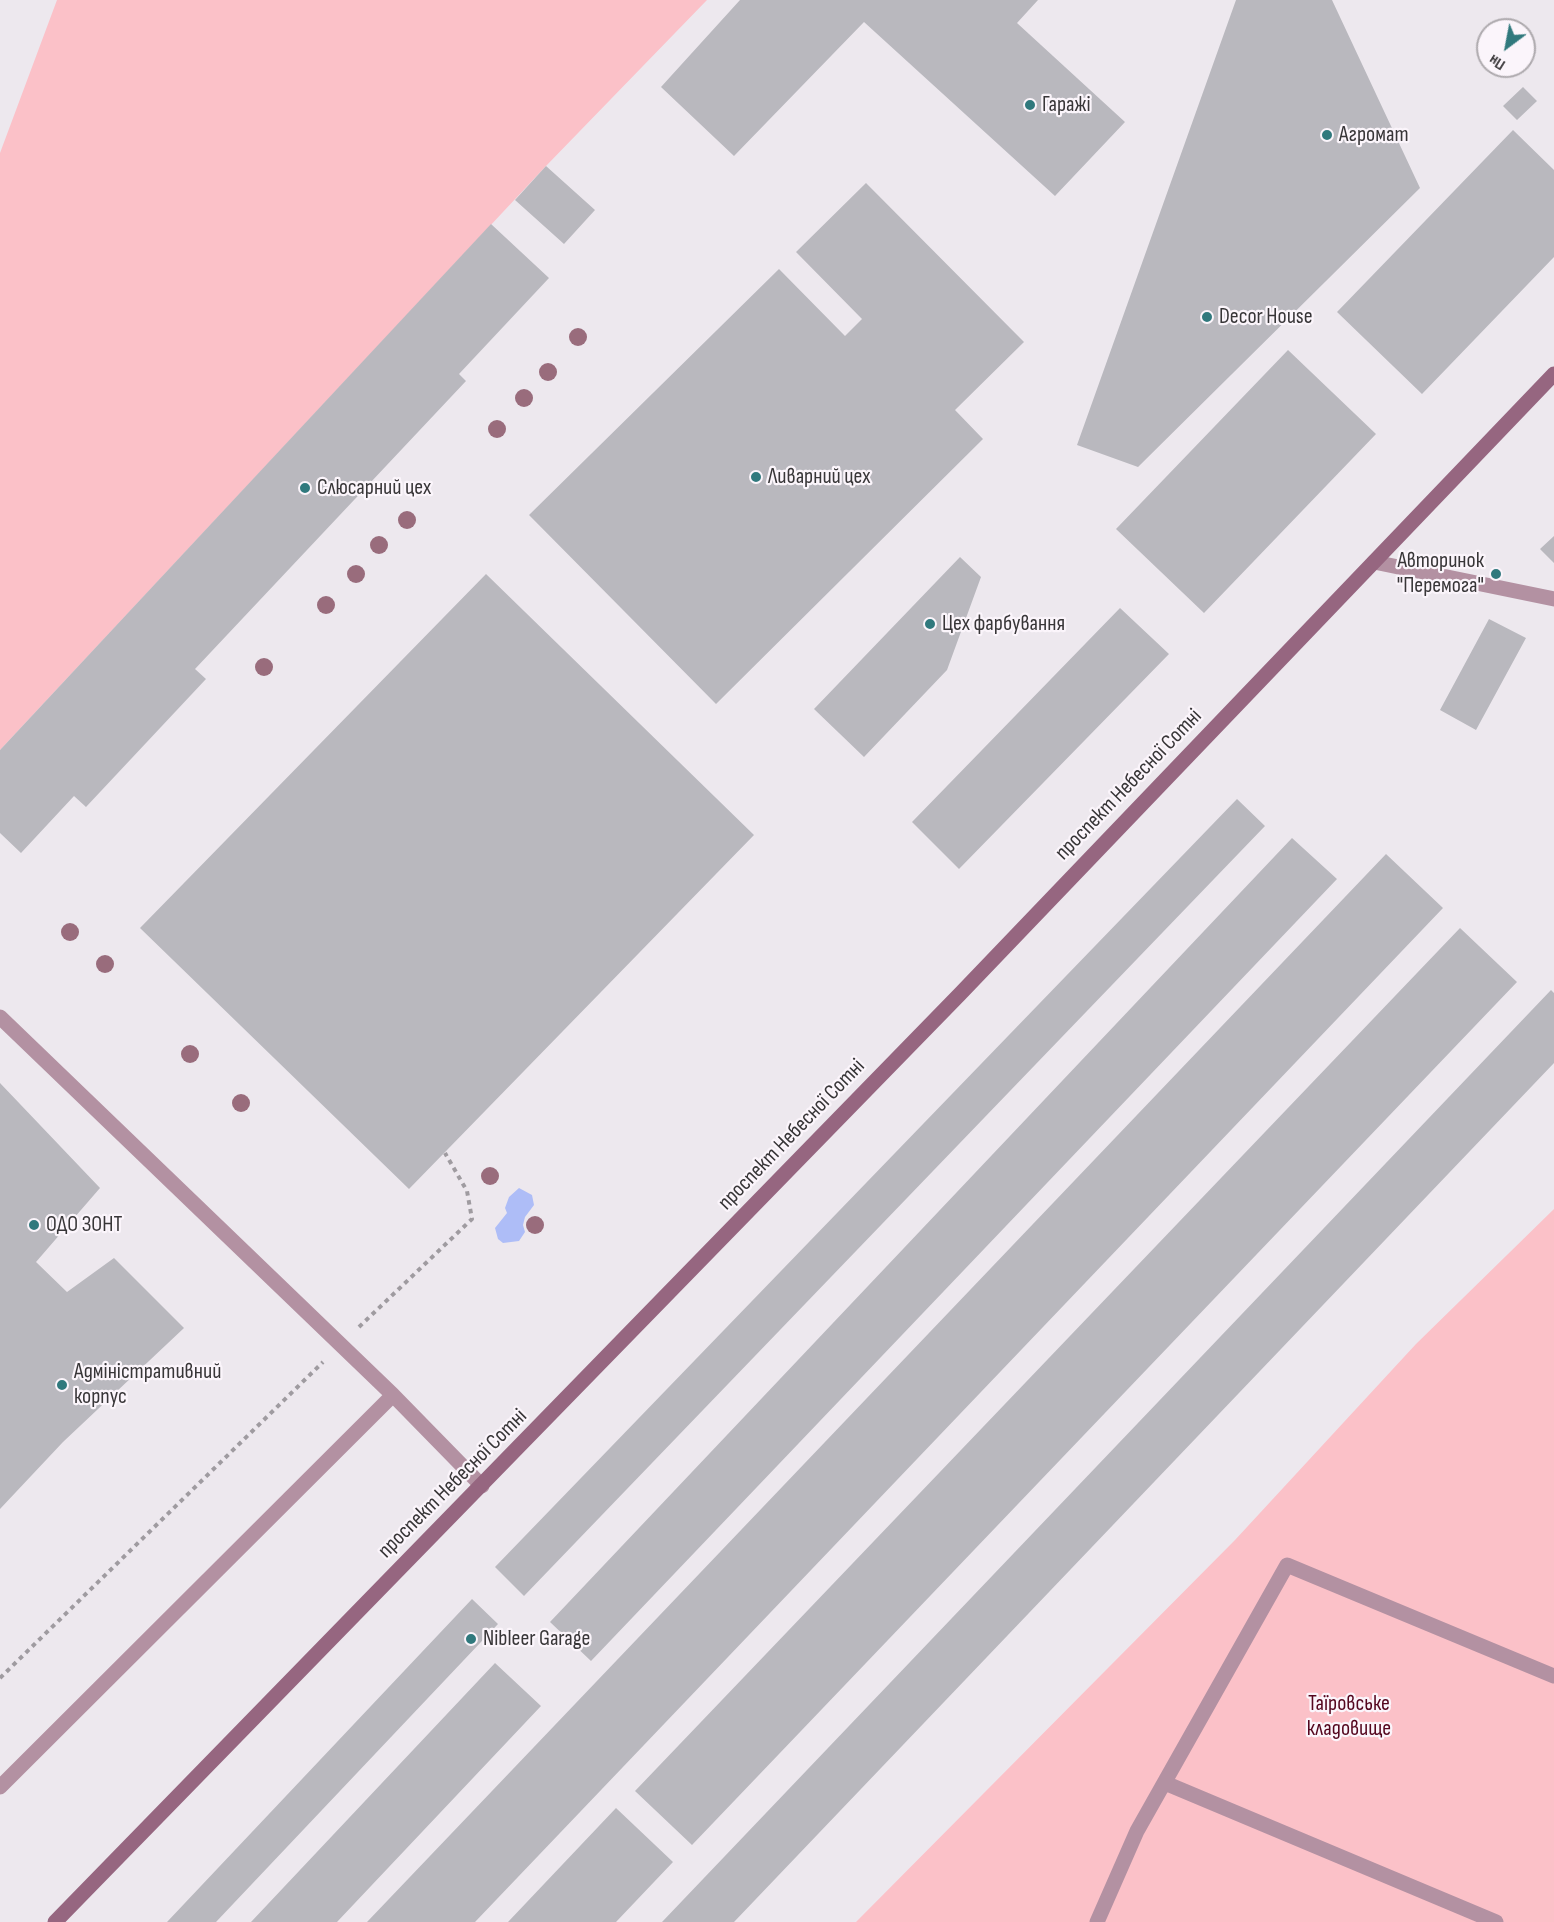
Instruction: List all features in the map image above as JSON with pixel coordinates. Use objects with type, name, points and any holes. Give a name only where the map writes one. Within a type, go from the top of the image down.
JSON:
[{"type":"main road","name":"проспект Небесної Сотні","points":[[55,1922],[960,994],[1554,374]]},
{"type":"lane","points":[[1374,562],[1554,599]]},
{"type":"lane","points":[[0,1017],[393,1395],[482,1486]]},
{"type":"lane","points":[[0,1787],[393,1395]]},
{"type":"lane","points":[[1097,1922],[1137,1831],[1287,1565],[1554,1676]]},
{"type":"lane","points":[[1165,1783],[1496,1922]]},
{"type":"path","points":[[0,1678],[472,1219],[467,1191],[445,1153]]},
{"type":"green space","points":[[57,0],[707,0],[546,166],[0,750],[0,153]]},
{"type":"green space","name":"Таїровське кладовище","points":[[1554,1209],[1554,1922],[856,1922],[1235,1540],[1416,1344]]},
{"type":"water","points":[[519,1188],[532,1195],[534,1205],[525,1217],[523,1225],[525,1232],[519,1241],[503,1243],[498,1239],[495,1228],[507,1213],[505,1208],[509,1197]]},
{"type":"building","name":"Гаражі","points":[[740,0],[1038,0],[1017,23],[1125,122],[1055,196],[864,22],[734,156],[661,87]]},
{"type":"building","name":"Decor House","points":[[1236,0],[1332,0],[1420,188],[1138,467],[1077,445]]},
{"type":"building","points":[[1523,87],[1537,101],[1517,120],[1503,106]]},
{"type":"building","points":[[1513,130],[1554,170],[1554,257],[1422,394],[1337,312]]},
{"type":"building","points":[[546,166],[595,210],[564,244],[515,200]]},
{"type":"building","name":"Ливарний цех","points":[[866,183],[1024,342],[955,410],[983,439],[716,704],[529,515],[779,269],[845,336],[862,319],[796,252]]},
{"type":"building","name":"Слюсарний цех","points":[[491,224],[549,278],[459,374],[466,381],[195,669],[206,679],[86,807],[74,796],[21,853],[0,833],[0,750]]},
{"type":"building","points":[[1288,350],[1376,434],[1204,613],[1116,529]]},
{"type":"building","points":[[1554,536],[1554,563],[1540,549]]},
{"type":"building","name":"Цех фарбування","points":[[960,557],[981,577],[947,670],[864,757],[814,709]]},
{"type":"building","points":[[486,574],[754,835],[409,1189],[140,928]]},
{"type":"building","points":[[1120,608],[1169,654],[959,869],[912,822]]},
{"type":"building","points":[[1489,619],[1526,638],[1476,730],[1440,710]]},
{"type":"building","points":[[1237,799],[1265,826],[524,1596],[495,1567]]},
{"type":"building","points":[[1292,838],[1337,879],[591,1661],[550,1622]]},
{"type":"building","points":[[1386,854],[1443,908],[475,1922],[367,1922]]},
{"type":"building","points":[[1460,928],[1517,982],[692,1845],[635,1791]]},
{"type":"building","points":[[1551,990],[1554,993],[1554,1063],[734,1922],[662,1922]]},
{"type":"building","name":"Адміністративний корпус","points":[[0,1083],[100,1188],[36,1262],[67,1292],[114,1258],[184,1328],[63,1442],[0,1509]]},
{"type":"building","points":[[472,1599],[498,1624],[216,1922],[167,1922]]},
{"type":"building","points":[[495,1663],[541,1706],[337,1922],[251,1922]]},
{"type":"building","points":[[616,1808],[673,1862],[616,1922],[508,1922]]},
{"type":"place","name":"Гаражі","points":[[1030,105]]},
{"type":"place","name":"Агромат","points":[[1327,135]]},
{"type":"place","name":"Decor House","points":[[1207,317]]},
{"type":"place","name":"Ливарний цех","points":[[756,477]]},
{"type":"place","name":"Слюсарний цех","points":[[305,488]]},
{"type":"place","name":"Авторинок \"Перемога\"","points":[[1496,574]]},
{"type":"place","name":"Цех фарбування","points":[[930,624]]},
{"type":"place","name":"ОДО ЗОНТ","points":[[34,1225]]},
{"type":"place","name":"Адміністративний корпус","points":[[62,1385]]},
{"type":"place","name":"Nibleer Garage","points":[[471,1639]]}]
